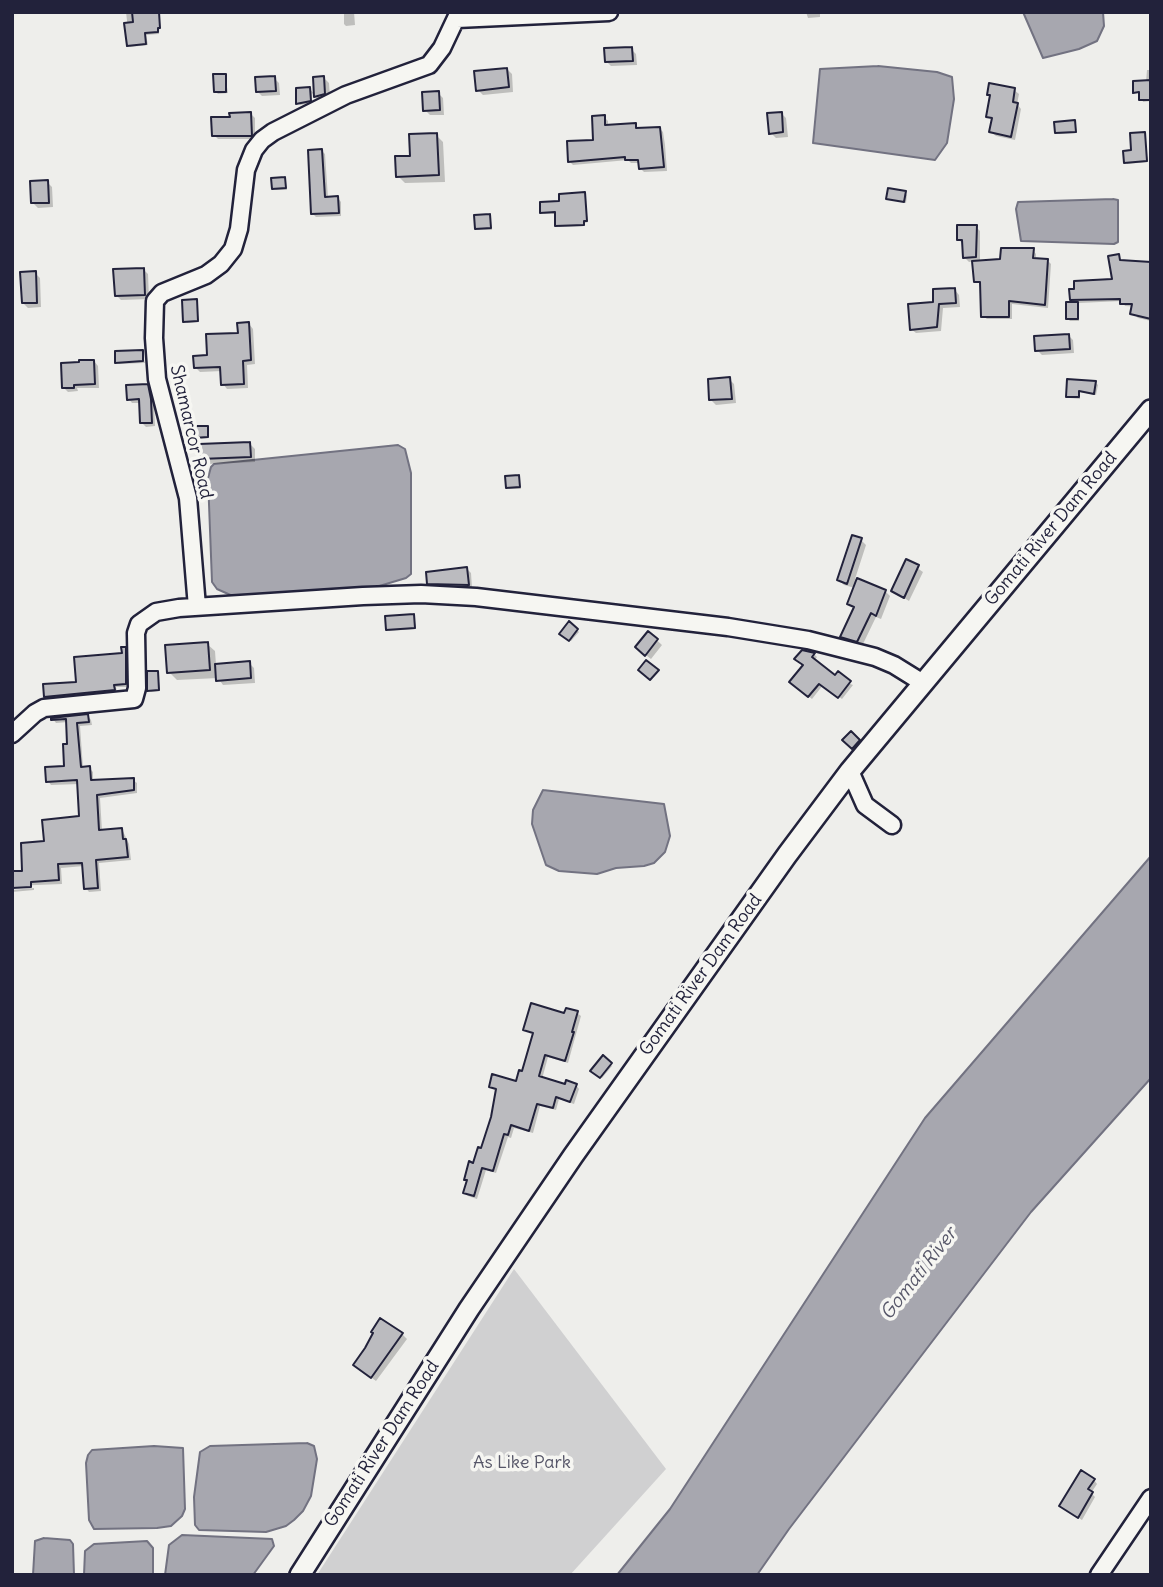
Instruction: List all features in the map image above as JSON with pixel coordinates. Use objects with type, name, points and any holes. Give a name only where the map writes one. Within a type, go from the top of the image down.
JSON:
[{"type":"main road","name":"Gomati River Dam Road","points":[[300,1575],[469,1309],[573,1156],[771,877],[850,771],[1151,410]]},
{"type":"street","points":[[458,16],[610,12]]},
{"type":"street","name":"Shamarcor Road","points":[[197,607],[188,498],[157,379],[155,301],[162,293],[214,270],[233,249],[239,229],[246,170],[254,150],[262,140],[272,132],[346,95],[429,65],[442,48],[458,16]]},
{"type":"street","points":[[12,734],[44,708],[134,699],[137,688],[136,633],[139,624],[156,612],[363,596],[421,594],[476,597],[728,626],[808,640],[875,657],[923,683]]},
{"type":"street","points":[[850,771],[865,804],[892,825]]},
{"type":"street","points":[[1099,1575],[1151,1498]]},
{"type":"green space","name":"As Like Park","points":[[514,1269],[666,1469],[570,1575],[317,1575]]},
{"type":"water","points":[[1023,12],[1103,12],[1104,26],[1097,41],[1079,49],[1043,58]]},
{"type":"water","points":[[878,66],[937,72],[952,77],[954,99],[947,143],[935,160],[813,143],[820,69]]},
{"type":"water","points":[[1118,200],[1118,242],[1114,244],[1021,241],[1016,209],[1018,202]]},
{"type":"water","points":[[398,445],[405,449],[411,473],[411,574],[406,578],[376,587],[333,594],[235,597],[217,589],[212,582],[208,478],[214,464]]},
{"type":"water","points":[[543,790],[664,804],[670,836],[665,852],[654,863],[616,868],[597,874],[559,871],[546,865],[532,824],[533,810]]},
{"type":"water","name":"Gomati River","points":[[1151,856],[1151,1078],[1031,1212],[789,1529],[757,1575],[617,1575],[670,1509],[925,1118]]},
{"type":"water","points":[[307,1443],[314,1446],[317,1459],[311,1496],[303,1511],[286,1526],[266,1532],[199,1530],[195,1525],[194,1497],[200,1452],[210,1446]]},
{"type":"water","points":[[154,1446],[183,1448],[185,1509],[182,1516],[171,1526],[94,1529],[89,1520],[86,1463],[88,1455],[92,1450]]},
{"type":"water","points":[[182,1535],[272,1539],[274,1546],[253,1575],[165,1575],[169,1545]]},
{"type":"water","points":[[44,1538],[70,1540],[73,1544],[74,1575],[33,1575],[35,1541]]},
{"type":"water","points":[[147,1541],[153,1548],[153,1575],[84,1575],[85,1551],[94,1544]]},
{"type":"building","points":[[132,12],[159,12],[160,28],[158,32],[145,33],[146,44],[127,46],[124,23],[133,22]]},
{"type":"building","points":[[632,47],[633,61],[605,62],[604,48]]},
{"type":"building","points":[[507,68],[509,87],[476,91],[474,71]]},
{"type":"building","points":[[213,74],[226,74],[226,92],[214,92]]},
{"type":"building","points":[[275,76],[276,91],[256,92],[255,77]]},
{"type":"building","points":[[324,76],[325,94],[314,97],[313,77]]},
{"type":"building","points":[[1151,80],[1151,100],[1139,100],[1139,92],[1133,93],[1133,81]]},
{"type":"building","points":[[989,83],[1015,88],[1013,102],[1018,103],[1011,137],[989,132],[992,118],[986,117]]},
{"type":"building","points":[[310,87],[311,101],[296,104],[296,88]]},
{"type":"building","points":[[439,91],[440,110],[423,111],[422,92]]},
{"type":"building","points":[[251,112],[252,136],[212,136],[211,117],[230,117],[229,113]]},
{"type":"building","points":[[782,112],[783,132],[769,134],[767,113]]},
{"type":"building","points":[[605,115],[605,125],[636,123],[636,128],[660,127],[664,167],[639,169],[638,160],[625,160],[625,157],[568,162],[567,141],[593,140],[592,116]]},
{"type":"building","points":[[1075,120],[1076,132],[1055,133],[1054,122]]},
{"type":"building","points":[[1145,132],[1147,161],[1124,163],[1123,151],[1131,150],[1130,133]]},
{"type":"building","points":[[437,133],[439,175],[396,177],[395,156],[410,156],[409,134]]},
{"type":"building","points":[[322,149],[325,197],[338,196],[339,213],[311,214],[308,150]]},
{"type":"building","points":[[285,177],[286,188],[272,189],[271,178]]},
{"type":"building","points":[[48,180],[49,203],[31,203],[30,181]]},
{"type":"building","points":[[888,188],[906,191],[904,202],[886,199]]},
{"type":"building","points":[[585,192],[587,221],[584,221],[584,225],[555,226],[555,212],[540,213],[540,202],[559,201],[559,194]]},
{"type":"building","points":[[490,214],[491,228],[475,229],[474,215]]},
{"type":"building","points":[[957,225],[977,225],[976,257],[963,258],[962,240],[957,240]]},
{"type":"building","points":[[1001,248],[1034,248],[1033,258],[1048,259],[1045,305],[1009,301],[1009,317],[981,317],[980,282],[974,282],[972,261],[1000,259]]},
{"type":"building","points":[[1119,254],[1120,260],[1151,262],[1151,319],[1130,314],[1132,304],[1120,304],[1120,299],[1070,300],[1069,289],[1074,289],[1074,281],[1112,279],[1108,256]]},
{"type":"building","points":[[144,268],[145,295],[115,296],[113,269]]},
{"type":"building","points":[[36,271],[37,303],[22,303],[20,272]]},
{"type":"building","points":[[955,288],[956,303],[939,304],[937,327],[910,330],[908,304],[933,302],[933,289]]},
{"type":"building","points":[[197,299],[198,321],[183,322],[182,300]]},
{"type":"building","points":[[1066,302],[1078,302],[1078,319],[1066,319]]},
{"type":"building","points":[[249,322],[251,360],[243,361],[244,384],[221,385],[220,367],[194,368],[193,356],[207,355],[206,334],[238,333],[237,323]]},
{"type":"building","points":[[1069,334],[1070,349],[1035,351],[1034,336]]},
{"type":"building","points":[[143,350],[143,361],[115,363],[115,351]]},
{"type":"building","points":[[94,360],[95,384],[62,388],[61,363]]},
{"type":"building","points":[[730,377],[732,399],[709,400],[708,379]]},
{"type":"building","points":[[1067,379],[1096,381],[1094,394],[1079,391],[1079,397],[1066,397]]},
{"type":"building","points":[[148,384],[152,423],[140,423],[139,399],[127,400],[126,385]]},
{"type":"building","points":[[192,426],[208,426],[208,437],[193,438]]},
{"type":"building","points":[[250,442],[251,457],[200,459],[199,444]]},
{"type":"building","points":[[519,475],[520,487],[506,488],[505,476]]},
{"type":"building","points":[[852,535],[862,538],[847,584],[837,580]]},
{"type":"building","points":[[906,559],[919,565],[904,598],[891,591]]},
{"type":"building","points":[[467,567],[469,585],[427,584],[426,572]]},
{"type":"building","points":[[857,578],[886,590],[876,616],[871,613],[857,642],[840,637],[854,607],[847,604]]},
{"type":"building","points":[[414,614],[415,628],[386,630],[385,616]]},
{"type":"building","points":[[569,621],[578,629],[569,641],[559,634]]},
{"type":"building","points":[[648,631],[658,639],[645,656],[635,647]]},
{"type":"building","points":[[208,642],[210,670],[167,673],[165,645]]},
{"type":"building","points":[[121,647],[126,647],[126,684],[114,685],[115,690],[44,697],[43,684],[76,682],[74,657],[122,653]]},
{"type":"building","points":[[802,650],[815,653],[812,657],[835,675],[838,671],[851,681],[838,698],[819,684],[808,697],[789,682],[803,665],[794,659]]},
{"type":"building","points":[[646,660],[659,670],[650,680],[638,670]]},
{"type":"building","points":[[250,661],[251,678],[216,681],[215,664]]},
{"type":"building","points":[[147,671],[158,671],[159,690],[147,691]]},
{"type":"building","points":[[88,714],[89,722],[77,723],[81,767],[90,766],[91,780],[134,778],[134,790],[97,795],[99,830],[122,828],[128,857],[96,860],[98,888],[84,889],[82,863],[58,864],[59,880],[31,882],[31,887],[12,888],[12,871],[22,871],[21,843],[44,841],[42,820],[79,816],[77,780],[46,782],[45,767],[64,766],[63,744],[67,744],[66,719],[51,718]]},
{"type":"building","points":[[851,731],[860,740],[852,749],[842,740]]},
{"type":"building","points":[[531,1003],[564,1013],[566,1008],[578,1011],[565,1061],[545,1055],[539,1076],[565,1084],[566,1080],[577,1084],[570,1102],[556,1097],[553,1108],[537,1104],[529,1131],[511,1125],[508,1135],[504,1134],[493,1171],[482,1168],[474,1196],[463,1193],[469,1161],[473,1163],[478,1147],[481,1148],[491,1117],[496,1089],[489,1087],[492,1074],[516,1081],[519,1070],[522,1071],[533,1033],[523,1030]]},
{"type":"building","points":[[603,1055],[612,1063],[600,1078],[590,1071]]},
{"type":"building","points":[[380,1318],[403,1333],[371,1378],[353,1365]]},
{"type":"building","points":[[1081,1470],[1095,1479],[1088,1489],[1093,1492],[1078,1518],[1059,1506]]}]
